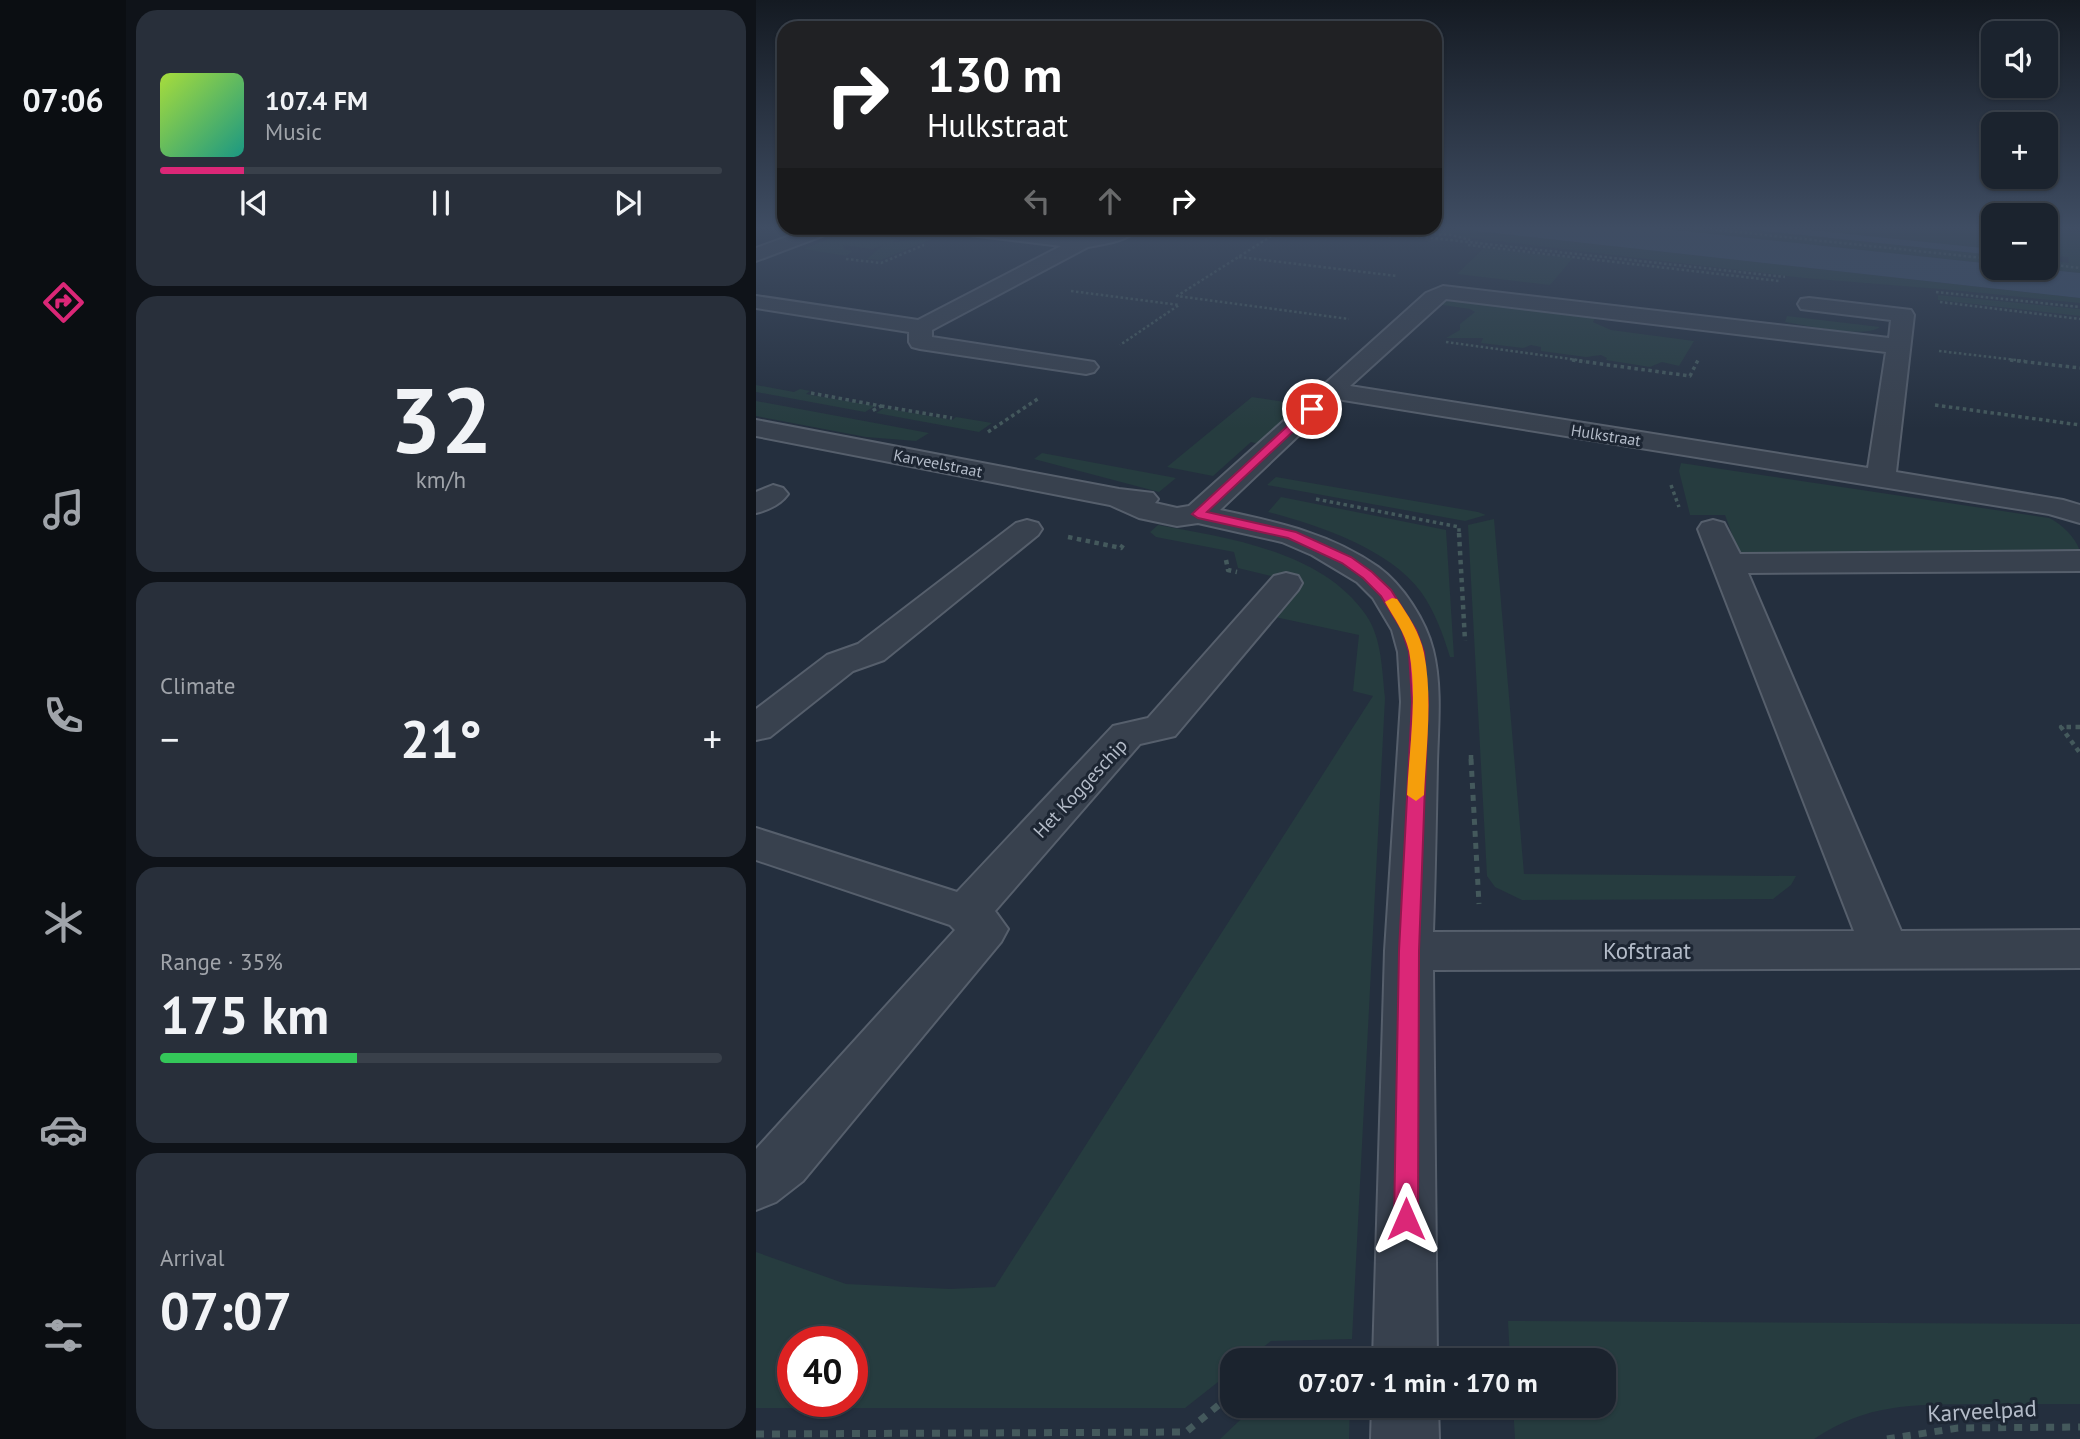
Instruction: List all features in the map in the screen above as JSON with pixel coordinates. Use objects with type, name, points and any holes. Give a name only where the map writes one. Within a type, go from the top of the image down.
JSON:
[{"type":"street","points":[[756,302],[921,327],[984,294]]},
{"type":"street","points":[[1198,514],[1439,294]]},
{"type":"street","points":[[1476,294],[1897,346]]},
{"type":"street","points":[[1809,304],[1903,315],[1881,478]]},
{"type":"street","points":[[921,327],[920,342],[1086,367]]},
{"type":"street","name":"Hulkstraat","points":[[1332,391],[1881,478],[2078,513]]},
{"type":"street","name":"Karveelstraat","points":[[758,430],[1119,498],[1139,509],[1177,517],[1198,514],[1292,535],[1346,560],[1386,593],[1409,630],[1416,652],[1420,702],[1409,951],[1405,1348]]},
{"type":"street","points":[[756,729],[840,663],[871,652],[1027,529]]},
{"type":"street","points":[[1713,529],[1885,950]]},
{"type":"street","points":[[1728,564],[2080,561]]},
{"type":"street","name":"Het Koggeschip","points":[[966,914],[1127,735],[1161,727],[1286,583]]},
{"type":"street","points":[[756,844],[966,914],[984,929],[782,1162],[756,1183]]},
{"type":"street","name":"Kofstraat","points":[[1409,951],[2080,949]]},
{"type":"street","name":"Karveelstraat","points":[[1405,1418],[1405,1439]]},
{"type":"path","points":[[1968,294],[2080,307]]},
{"type":"path","points":[[1177,296],[1179,305]]},
{"type":"path","points":[[1177,296],[1690,376],[1715,323]]},
{"type":"path","points":[[1903,315],[1925,310],[1926,301],[2080,318]]},
{"type":"path","points":[[1897,346],[2080,368]]},
{"type":"path","points":[[811,393],[952,418]]},
{"type":"path","points":[[1893,399],[2080,425]]},
{"type":"path","points":[[865,415],[881,405]]},
{"type":"path","points":[[1078,539],[1121,548],[1128,541]]},
{"type":"path","points":[[2080,727],[2061,727],[2080,753]]},
{"type":"path","points":[[756,1434],[1186,1432],[1220,1404]]},
{"type":"path","name":"Karveelpad","points":[[1887,1439],[1906,1434],[1985,1427],[2080,1427]]},
{"type":"green space","points":[[1993,294],[2045,294],[2080,298],[2080,303]]},
{"type":"green space","points":[[1938,295],[2080,309],[2080,316],[1938,300]]},
{"type":"green space","points":[[1452,299],[1597,314],[1593,322],[1611,330],[1694,341],[1679,366],[1662,362],[1650,367],[1606,360],[1607,358],[1601,355],[1586,357],[1541,351],[1541,347],[1531,345],[1523,348],[1481,343],[1483,338],[1446,338],[1460,330],[1460,324],[1475,312],[1436,304]]},
{"type":"green space","points":[[1787,316],[1880,327],[1861,332],[1834,330],[1785,322]]},
{"type":"green space","points":[[756,385],[794,392],[800,389],[810,391],[806,394],[875,406],[865,412],[756,392]]},
{"type":"green space","points":[[1252,397],[1300,404],[1259,444],[1251,442],[1213,476],[1167,467]]},
{"type":"green space","points":[[756,401],[929,433],[916,441],[866,437],[756,416]]},
{"type":"green space","points":[[884,408],[952,420],[956,417],[992,423],[979,432],[876,413]]},
{"type":"green space","points":[[1042,453],[1176,478],[1159,492],[1034,459]]},
{"type":"green space","points":[[1681,463],[2049,518],[2068,531],[2080,551],[2075,555],[1740,556],[1725,515],[1690,515],[1679,471]]},
{"type":"green space","points":[[1276,477],[1486,515],[1465,521],[1267,485]]},
{"type":"green space","points":[[1281,497],[1446,530],[1454,657],[1450,657],[1438,623],[1426,600],[1408,577],[1391,563],[1352,541],[1268,512]]},
{"type":"green space","points":[[1494,519],[1524,874],[1796,876],[1791,885],[1773,899],[1522,900],[1495,887],[1487,876],[1468,525]]},
{"type":"green space","points":[[1158,525],[1243,542],[1299,562],[1325,576],[1347,593],[1366,615],[1378,644],[1385,698],[1352,1339],[1271,1341],[1262,1348],[1220,1348],[1220,1380],[1185,1408],[868,1408],[868,1326],[777,1326],[777,1408],[756,1408],[756,1252],[846,1284],[950,1289],[995,1287],[1373,696],[1353,691],[1359,635],[1275,617],[1300,583],[1238,568],[1234,552],[1156,537],[1150,532]]},
{"type":"green space","points":[[1508,1321],[2080,1324],[2080,1404],[1951,1404],[1890,1408],[1853,1418],[1814,1439],[1515,1439],[1514,1418],[1616,1418],[1616,1348],[1509,1348]]},
{"type":"green space","points":[[1242,1418],[1350,1418],[1349,1439],[1220,1439]]},
{"type":"water","points":[[2045,294],[2080,294],[2080,298]]},
{"type":"slow traffic","points":[[1392,602],[1409,630],[1416,652],[1420,702],[1416,795]]},
{"type":"route","points":[[1312,409],[1198,514],[1292,535],[1346,560],[1386,593],[1409,630],[1416,652],[1420,702],[1409,951],[1406,1219]]}]
